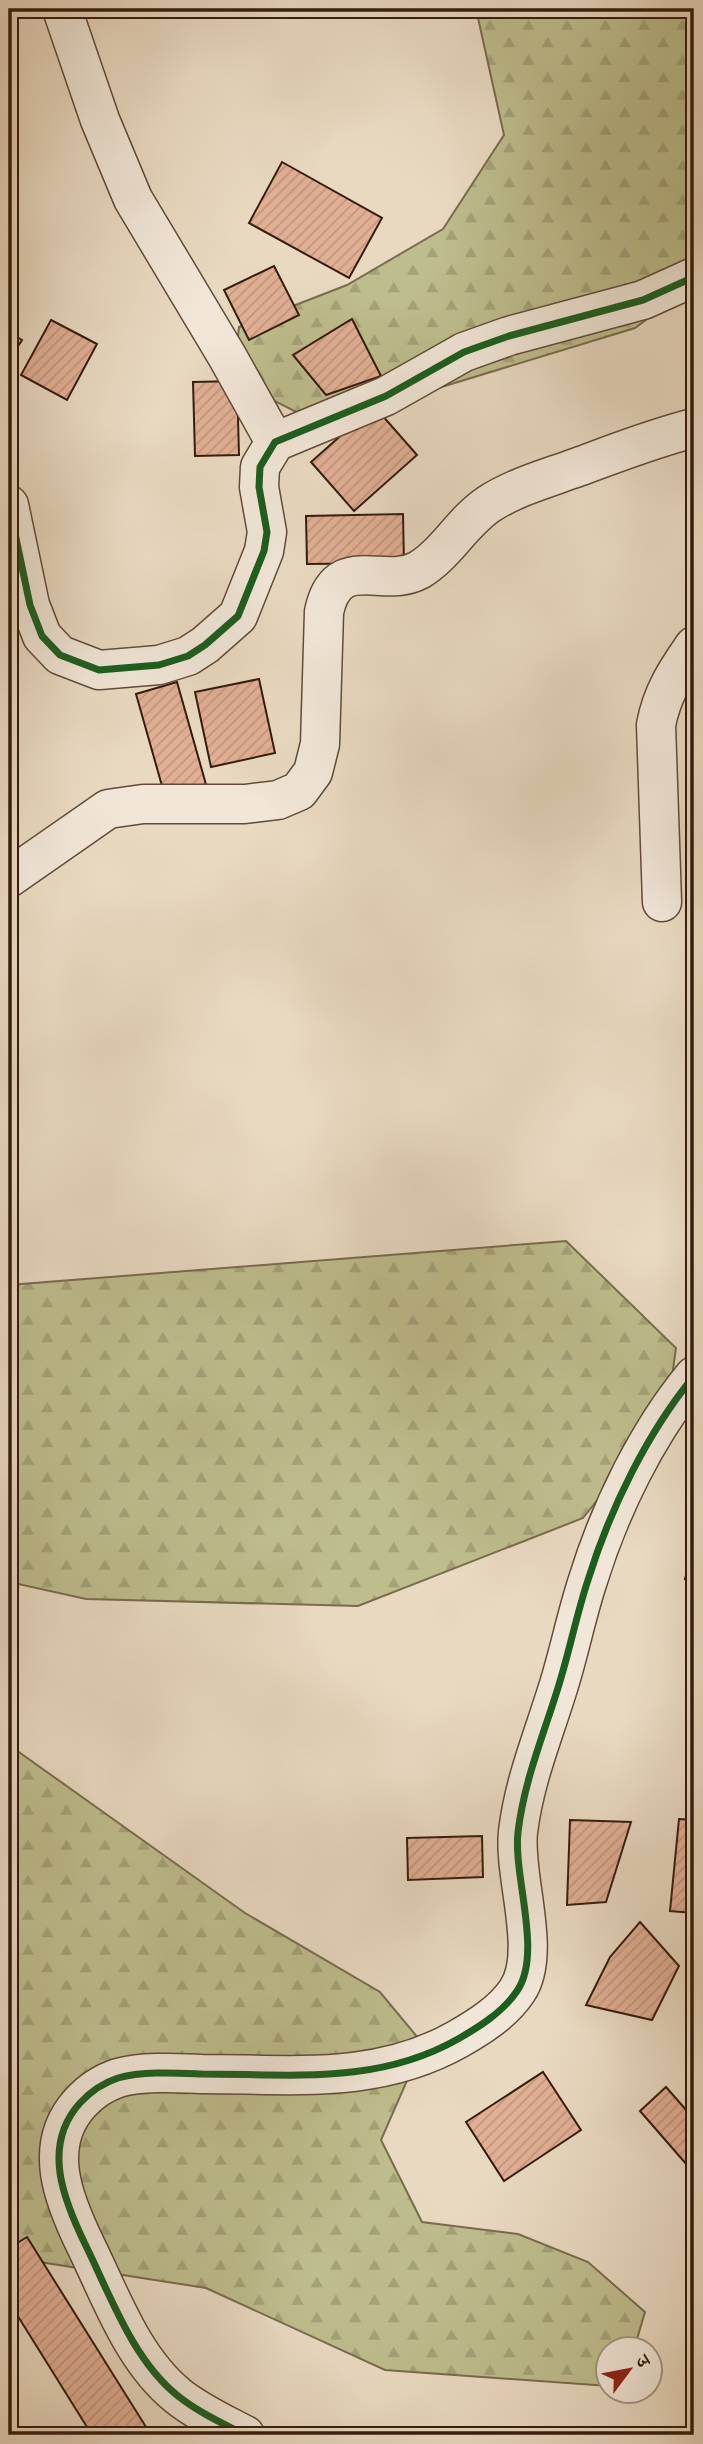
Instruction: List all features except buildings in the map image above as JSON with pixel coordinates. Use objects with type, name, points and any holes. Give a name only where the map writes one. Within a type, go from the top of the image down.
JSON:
[{"type":"street","points":[[62,9],[100,120],[133,199],[275,442]]},
{"type":"street","points":[[9,505],[30,606],[42,636],[60,655],[99,670],[120,671],[159,665],[188,656],[238,616],[264,551],[267,532],[259,487],[260,467],[275,442],[386,396],[464,352],[643,300],[694,277]]},
{"type":"street","points":[[9,878],[108,809],[143,804],[245,804],[278,800],[299,791],[318,760],[324,612],[326,600],[335,586],[345,578],[360,573],[410,574],[432,561],[468,520],[506,494],[694,428]]},
{"type":"street","points":[[662,902],[656,724],[668,685],[694,646]]},
{"type":"street","points":[[244,2435],[177,2396],[158,2376],[134,2343],[67,2205],[58,2169],[59,2141],[69,2116],[90,2093],[120,2077],[180,2074],[353,2074],[389,2068],[431,2053],[471,2032],[512,1997],[524,1977],[527,1964],[517,1838],[524,1791],[558,1690],[588,1578],[616,1505],[663,1421],[694,1376]]},
{"type":"green space","points":[[476,9],[694,9],[694,284],[635,328],[320,424],[233,380],[239,327],[347,285],[443,229],[504,135]]},
{"type":"green space","points":[[566,1241],[676,1348],[667,1413],[583,1518],[358,1606],[86,1599],[9,1582],[9,1285]]},
{"type":"green space","points":[[9,1745],[245,1913],[380,1992],[423,2044],[381,2140],[422,2222],[518,2234],[588,2262],[645,2312],[638,2336],[594,2336],[594,2385],[385,2370],[206,2288],[33,2261],[9,2250]]},
{"type":"cycle path","points":[[9,505],[30,605],[42,636],[60,655],[99,670],[159,665],[188,656],[238,616],[264,551],[267,532],[259,487],[260,467],[275,442],[386,396],[464,352],[509,336],[643,300],[694,277]]},
{"type":"cycle path","points":[[245,2435],[178,2396],[148,2365],[124,2327],[78,2229],[64,2192],[59,2155],[61,2137],[68,2120],[80,2103],[102,2085],[138,2074],[333,2074],[396,2064],[427,2054],[458,2039],[490,2018],[511,1999],[524,1975],[527,1956],[518,1832],[529,1778],[607,1526],[646,1447],[694,1376]]}]
